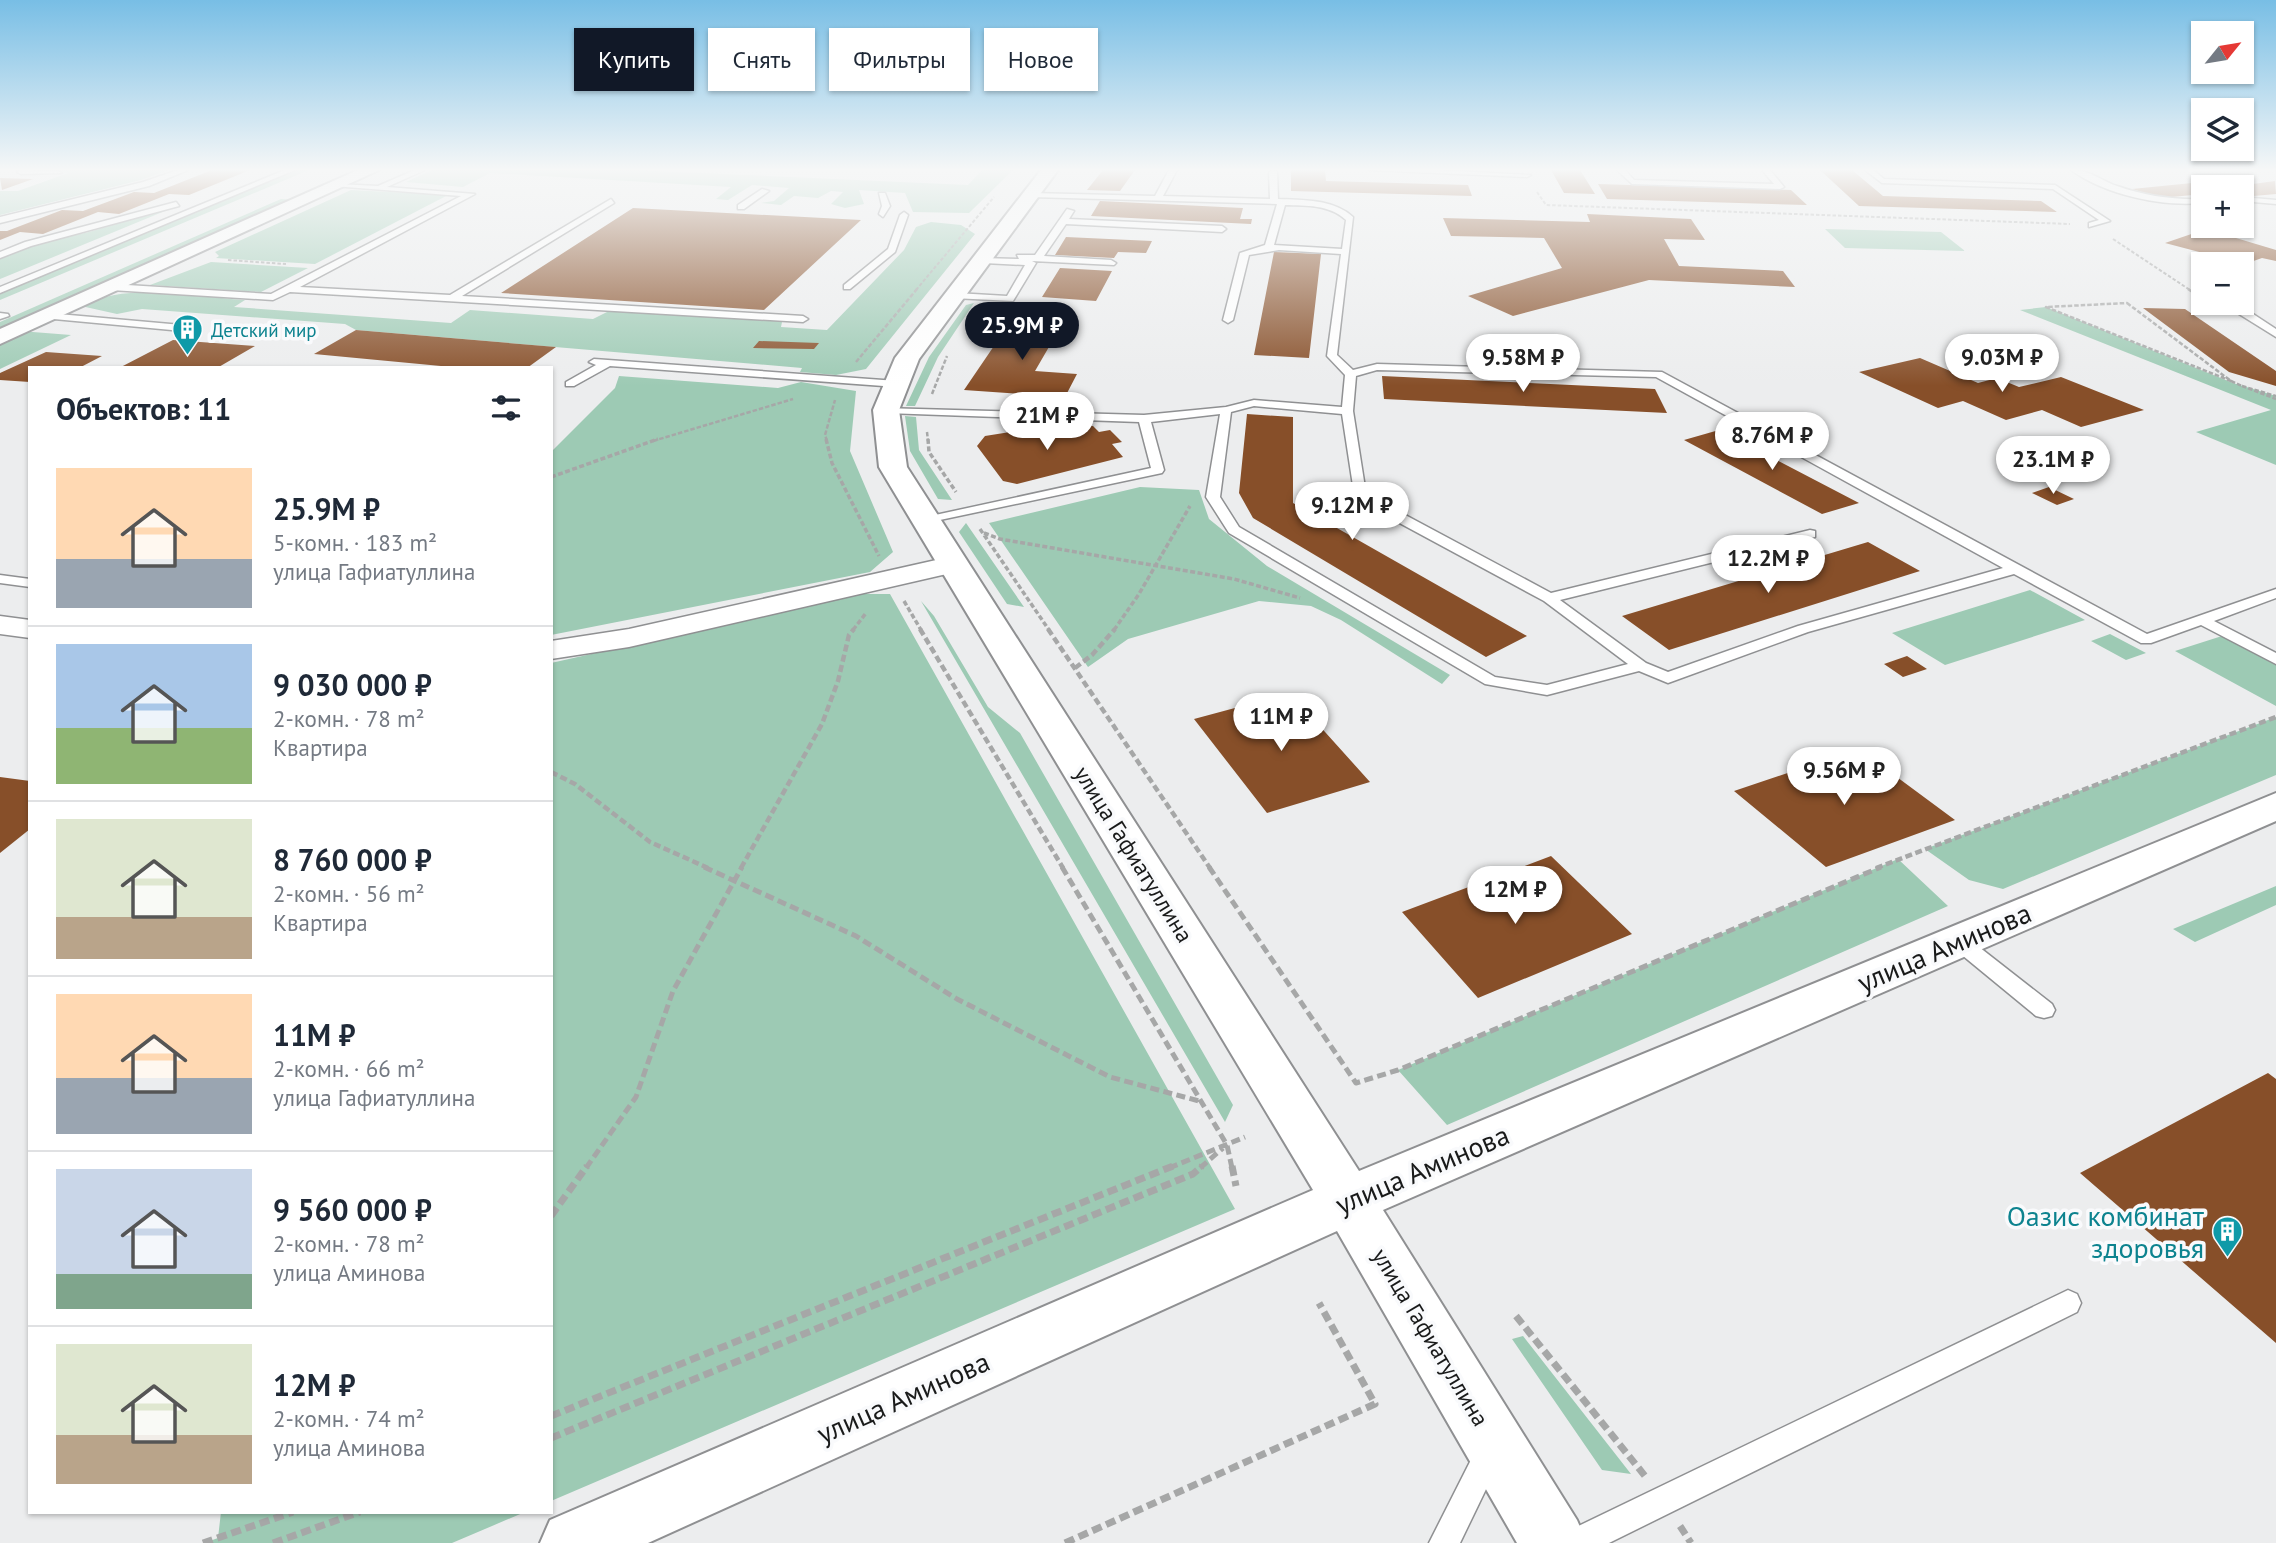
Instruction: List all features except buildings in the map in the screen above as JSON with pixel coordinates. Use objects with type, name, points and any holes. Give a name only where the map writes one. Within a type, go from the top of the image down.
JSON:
[{"type":"street","points":[[1,317],[172,242]]},
{"type":"street","points":[[0,337],[212,242]]},
{"type":"street","name":"улица Гафиатуллина","points":[[997,242],[907,358],[886,410],[893,467],[1348,1200],[1554,1543]]},
{"type":"street","points":[[553,650],[629,638],[954,564]]},
{"type":"street","points":[[0,625],[28,629]]},
{"type":"street","name":"улица Аминова","points":[[573,1543],[1348,1200],[2273,809]]},
{"type":"lane","points":[[0,255],[35,242]]},
{"type":"lane","points":[[0,290],[116,242]]},
{"type":"lane","points":[[111,287],[273,298],[379,242]]},
{"type":"lane","points":[[451,299],[544,242]]},
{"type":"lane","points":[[847,287],[892,250],[895,242]]},
{"type":"lane","points":[[1038,258],[1049,242]]},
{"type":"lane","points":[[1269,248],[1270,242]]},
{"type":"lane","points":[[1347,242],[1332,356],[1351,374]]},
{"type":"lane","points":[[1228,320],[1245,253],[1269,248],[1346,252]]},
{"type":"lane","points":[[986,258],[1111,263]]},
{"type":"lane","points":[[956,296],[1010,299],[1031,263],[986,258]]},
{"type":"lane","points":[[289,289],[803,319]]},
{"type":"lane","points":[[2248,315],[2276,334]]},
{"type":"lane","points":[[47,316],[193,329]]},
{"type":"lane","points":[[594,362],[897,384]]},
{"type":"lane","points":[[570,384],[608,363]]},
{"type":"lane","points":[[1351,374],[1377,367],[1658,374],[2146,640],[2276,593]]},
{"type":"lane","points":[[1351,374],[1347,411],[1360,496],[1549,598],[1640,666],[1668,678],[1803,629],[2014,569]]},
{"type":"lane","points":[[886,410],[1144,419],[1226,410],[1254,403],[1347,411]]},
{"type":"lane","points":[[1226,410],[1213,497],[1234,530],[1491,681],[1547,690],[1640,666]]},
{"type":"lane","points":[[926,521],[1158,470],[1144,419]]},
{"type":"lane","points":[[1549,598],[1810,534]]},
{"type":"lane","points":[[0,579],[28,583]]},
{"type":"lane","points":[[2202,620],[2276,659]]},
{"type":"lane","points":[[1958,941],[2044,1010]]},
{"type":"lane","points":[[1577,1543],[2068,1303]]},
{"type":"lane","points":[[1444,1543],[1495,1443]]},
{"type":"path","points":[[2118,242],[2191,291]]},
{"type":"path","points":[[222,260],[286,264]]},
{"type":"path","points":[[988,298],[945,359],[925,412],[929,452],[1356,1083],[1398,1070],[1916,852],[2276,717]]},
{"type":"path","points":[[2233,383],[2127,303],[2046,307],[2058,314],[2233,383],[2276,398]]},
{"type":"path","points":[[553,476],[702,425],[804,397]]},
{"type":"path","points":[[1074,667],[1084,662],[1119,622],[1199,490],[1215,484]]},
{"type":"path","points":[[983,532],[1000,539],[1234,579],[1308,601]]},
{"type":"path","points":[[553,1213],[636,1097],[673,991],[822,724],[838,681],[849,635],[873,603]]},
{"type":"path","points":[[553,773],[575,784],[650,842],[737,879],[856,936],[957,999],[1110,1077],[1200,1102]]},
{"type":"path","points":[[553,1415],[1245,1137]]},
{"type":"path","points":[[1227,1145],[1237,1186]]},
{"type":"path","points":[[553,1437],[1193,1174],[1227,1145]]},
{"type":"path","points":[[1065,1543],[1376,1404],[1319,1303]]},
{"type":"path","points":[[1516,1316],[1628,1451],[1691,1543]]},
{"type":"path","points":[[203,1543],[287,1514]]},
{"type":"path","points":[[273,1543],[354,1514]]},
{"type":"green space","points":[[44,242],[90,242],[0,279],[0,257]]},
{"type":"green space","points":[[122,242],[138,242],[0,300],[0,293]]},
{"type":"green space","points":[[183,242],[200,242],[0,331],[0,322]]},
{"type":"green space","points":[[237,242],[357,242],[315,264],[216,258],[219,256],[215,252]]},
{"type":"green space","points":[[908,242],[969,242],[866,369],[836,375],[800,372],[802,368],[356,330],[345,324],[142,309],[117,314],[81,306],[120,294],[162,292],[245,300],[234,307],[451,323],[470,310],[593,319],[611,310],[776,320],[782,322],[781,327],[827,330],[904,250]]},
{"type":"green space","points":[[1839,242],[1954,242],[1965,251],[1845,248]]},
{"type":"green space","points":[[211,262],[308,268],[261,292],[150,285]]},
{"type":"green space","points":[[974,303],[938,357],[915,406],[906,406],[929,357],[966,305]]},
{"type":"green space","points":[[2046,307],[2233,383],[2276,396],[2276,465],[2196,432],[2271,410],[2020,310]]},
{"type":"green space","points":[[20,331],[71,335],[0,369],[0,339]]},
{"type":"green space","points":[[619,376],[778,388],[801,382],[856,391],[850,451],[893,552],[870,572],[553,635],[553,450],[615,388]]},
{"type":"green space","points":[[905,416],[916,417],[919,450],[952,500],[938,499],[910,451]]},
{"type":"green space","points":[[1140,487],[1199,490],[1209,519],[1267,566],[1450,675],[1442,684],[1341,620],[1311,606],[1259,601],[1128,639],[1088,667],[989,523]]},
{"type":"green space","points":[[966,523],[1024,607],[1007,604],[959,532]]},
{"type":"green space","points":[[2030,590],[2085,620],[1945,665],[1892,633]]},
{"type":"green space","points":[[861,594],[890,594],[1235,1209],[553,1500],[553,663]]},
{"type":"green space","points":[[921,601],[934,616],[988,707],[1020,733],[1233,1105],[1225,1122]]},
{"type":"green space","points":[[2110,634],[2146,653],[2126,660],[2091,641]]},
{"type":"green space","points":[[2222,636],[2276,665],[2276,706],[2175,651]]},
{"type":"green space","points":[[2276,717],[2276,775],[2003,889],[1969,880],[1925,849]]},
{"type":"green space","points":[[1898,859],[1948,906],[1447,1125],[1398,1070]]},
{"type":"green space","points":[[2276,886],[2276,905],[2195,942],[2173,929]]},
{"type":"green space","points":[[1523,1336],[1631,1474],[1602,1470],[1512,1339]]},
{"type":"green space","points":[[221,1514],[520,1514],[452,1543],[204,1543],[218,1538]]},
{"type":"place","name":"Детский мир","points":[[188,357]]},
{"type":"place","name":"Оазис комбинат здоровья","points":[[2227,1258]]}]
